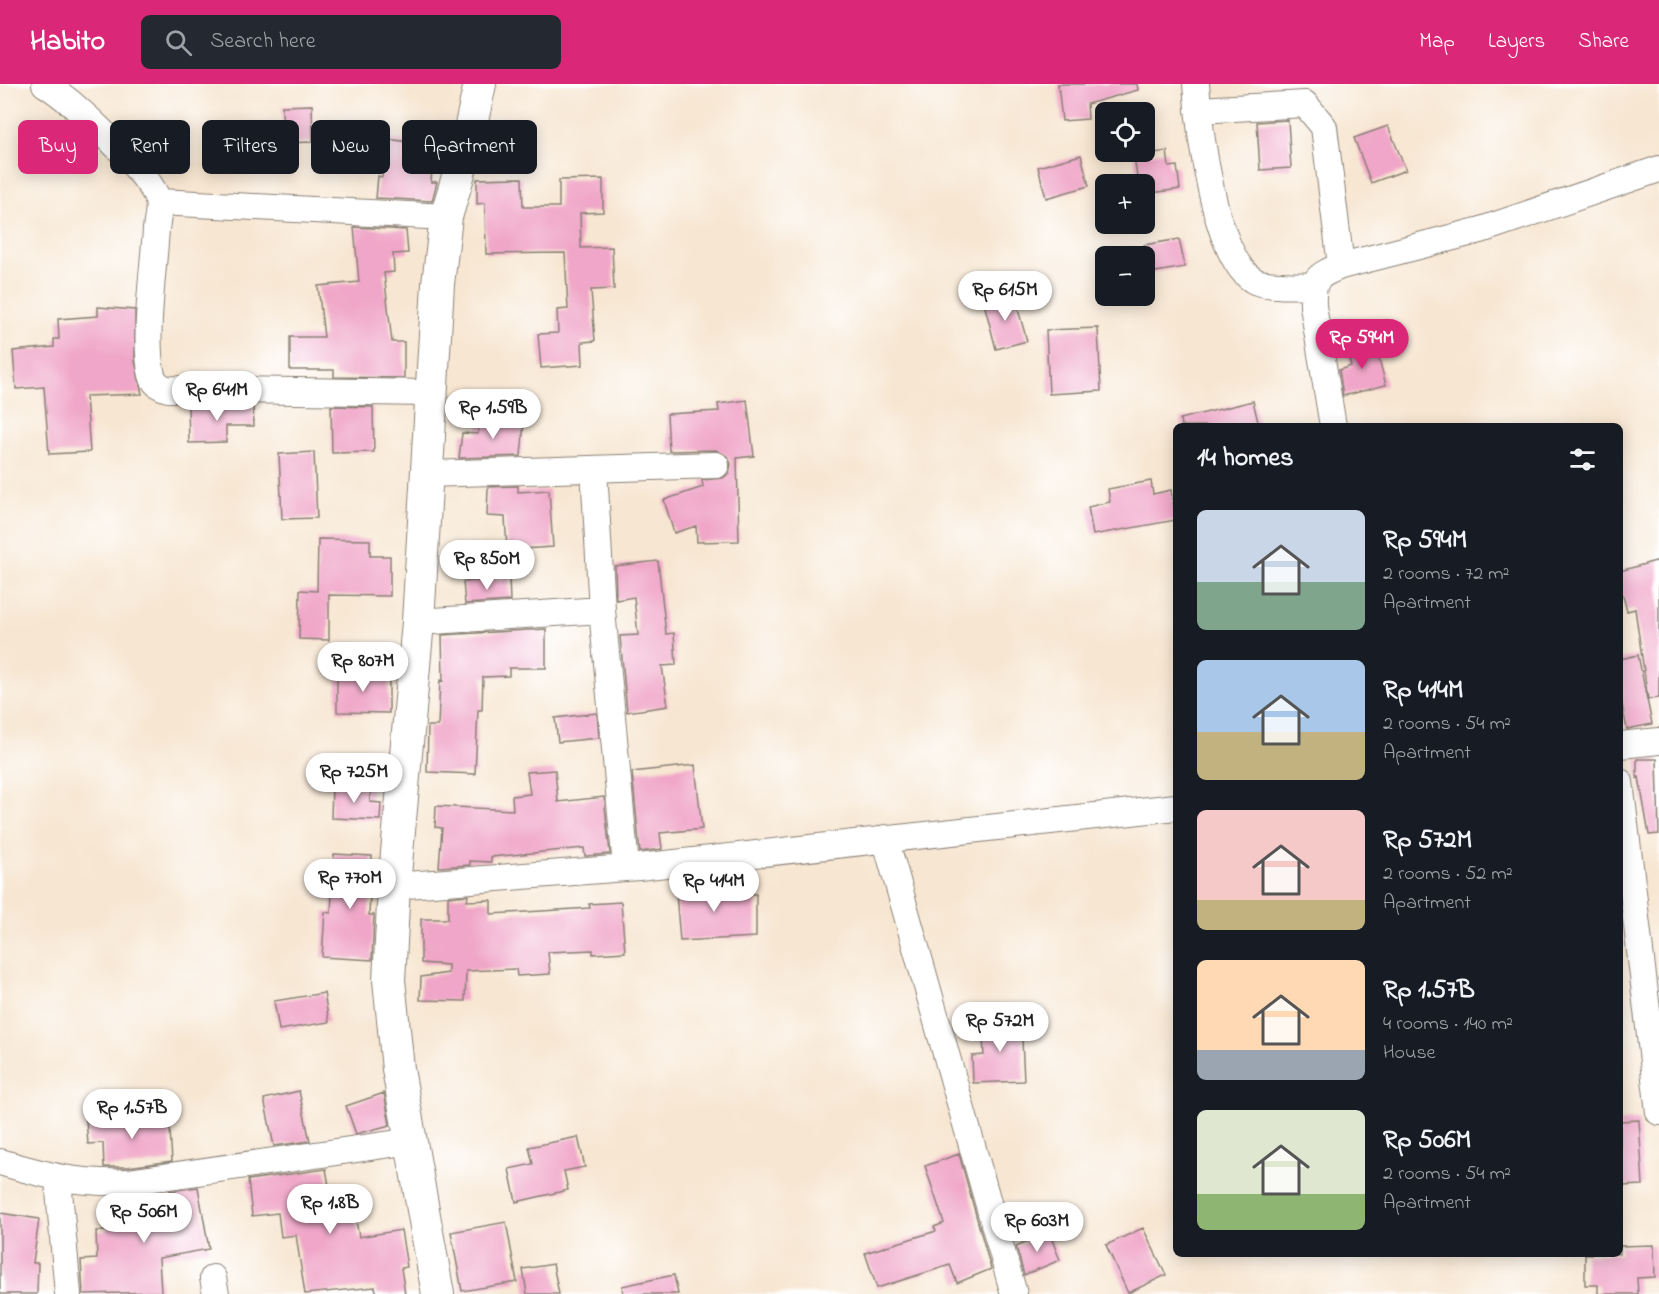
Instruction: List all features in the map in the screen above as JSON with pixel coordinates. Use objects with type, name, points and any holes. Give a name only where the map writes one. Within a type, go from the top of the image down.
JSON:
[{"type":"street","points":[[45,84],[67,99],[99,130],[143,176],[159,202],[150,342],[152,375],[161,387],[168,389],[431,393]]},
{"type":"street","points":[[438,1294],[398,1069],[389,980],[394,886],[418,622],[438,285],[446,217],[465,153],[480,84]]},
{"type":"street","points":[[1196,84],[1207,174],[1228,249],[1242,272],[1255,282],[1312,286]]},
{"type":"street","points":[[1198,110],[1305,104],[1324,127],[1341,266]]},
{"type":"street","points":[[1332,423],[1313,306],[1312,286],[1321,274],[1341,266],[1480,230],[1659,169]]},
{"type":"street","points":[[159,202],[446,217]]},
{"type":"street","points":[[427,474],[716,465]]},
{"type":"street","points":[[594,469],[602,610],[626,867]]},
{"type":"street","points":[[418,622],[602,610]]},
{"type":"street","points":[[1623,745],[1659,741]]},
{"type":"street","points":[[394,886],[626,867],[1173,807]]},
{"type":"street","points":[[1623,807],[1659,1112]]},
{"type":"street","points":[[885,838],[1014,1294]]},
{"type":"street","points":[[0,1162],[58,1179],[90,1183],[128,1182],[412,1141]]},
{"type":"street","points":[[58,1179],[68,1294]]},
{"type":"building","points":[[1058,84],[1137,84],[1138,90],[1087,104],[1088,119],[1062,121]]},
{"type":"building","points":[[312,105],[311,142],[299,142],[299,120],[282,120],[282,106]]},
{"type":"building","points":[[1288,120],[1291,168],[1260,170],[1257,122]]},
{"type":"building","points":[[1388,126],[1406,170],[1371,183],[1354,138]]},
{"type":"building","points":[[390,140],[402,141],[402,174],[432,174],[431,182],[437,182],[432,201],[376,198],[378,176],[382,177],[382,174],[390,174]]},
{"type":"building","points":[[1167,151],[1169,167],[1177,166],[1180,189],[1155,192],[1155,174],[1137,174],[1135,162],[1155,162],[1155,153]]},
{"type":"building","points":[[1081,155],[1089,186],[1046,198],[1038,167]]},
{"type":"building","points":[[522,178],[523,207],[559,207],[559,180],[603,179],[603,212],[580,213],[581,248],[612,247],[614,289],[591,290],[595,341],[582,342],[583,365],[541,368],[538,334],[558,333],[557,310],[568,309],[565,253],[486,254],[485,203],[477,204],[477,179]]},
{"type":"building","points":[[354,227],[406,230],[408,253],[393,254],[394,272],[384,273],[392,342],[404,342],[404,378],[334,377],[334,370],[290,370],[290,337],[324,337],[318,286],[359,282]]},
{"type":"building","points":[[1179,239],[1185,267],[1155,272],[1155,246],[1144,245]]},
{"type":"building","points":[[1014,295],[1027,341],[996,349],[984,303]]},
{"type":"building","points":[[98,307],[135,310],[135,361],[142,394],[86,396],[90,452],[49,454],[44,387],[16,389],[13,351],[54,347],[54,339],[59,339],[58,319],[98,316]]},
{"type":"building","points":[[1098,328],[1101,391],[1049,394],[1046,330]]},
{"type":"building","points":[[1374,340],[1386,385],[1343,396],[1339,370],[1351,366],[1346,348]]},
{"type":"building","points":[[747,400],[754,456],[737,458],[739,541],[697,542],[696,526],[674,533],[664,500],[703,487],[702,480],[723,478],[729,473],[731,464],[728,457],[716,450],[669,451],[667,414],[719,411],[718,404]]},
{"type":"building","points":[[1253,401],[1258,423],[1181,423],[1180,419]]},
{"type":"building","points":[[253,405],[254,426],[226,426],[226,442],[189,443],[188,406]]},
{"type":"building","points":[[331,406],[373,407],[374,452],[332,453]]},
{"type":"building","points":[[479,418],[524,422],[521,456],[459,458],[462,433],[478,434]]},
{"type":"building","points":[[314,452],[317,518],[282,519],[279,454]]},
{"type":"building","points":[[1151,481],[1153,494],[1171,490],[1173,521],[1093,535],[1088,507],[1110,502],[1108,489]]},
{"type":"building","points":[[518,486],[518,492],[549,490],[553,547],[507,550],[505,517],[487,516],[488,487]]},
{"type":"building","points":[[318,539],[370,540],[370,556],[390,556],[390,596],[329,595],[329,640],[299,639],[300,590],[317,591]]},
{"type":"building","points":[[1659,560],[1659,698],[1648,699],[1635,609],[1627,611],[1623,596],[1623,570]]},
{"type":"building","points":[[658,561],[666,634],[674,633],[676,665],[662,666],[668,706],[627,712],[620,636],[638,635],[634,597],[616,600],[615,566]]},
{"type":"building","points":[[509,578],[510,601],[465,604],[463,582]]},
{"type":"building","points":[[546,629],[546,668],[509,668],[509,676],[483,677],[482,710],[478,710],[475,774],[427,772],[428,726],[438,726],[440,680],[443,681],[442,635]]},
{"type":"building","points":[[1638,655],[1652,724],[1627,729],[1623,710],[1623,658]]},
{"type":"building","points":[[337,674],[389,674],[389,713],[337,712]]},
{"type":"building","points":[[597,713],[599,738],[558,742],[555,718]]},
{"type":"building","points":[[1637,759],[1657,759],[1659,834],[1649,835],[1639,777],[1637,778]]},
{"type":"building","points":[[695,765],[702,829],[660,833],[662,849],[640,852],[632,772]]},
{"type":"building","points":[[555,770],[558,802],[604,797],[610,854],[585,856],[584,848],[491,857],[491,862],[470,861],[470,865],[439,867],[442,828],[435,827],[436,806],[513,810],[512,796],[530,794],[527,772]]},
{"type":"building","points":[[332,786],[371,788],[370,802],[381,803],[380,820],[331,818]]},
{"type":"building","points":[[334,854],[372,856],[369,915],[374,915],[372,960],[322,957],[325,912],[331,913]]},
{"type":"building","points":[[705,878],[707,894],[756,894],[756,937],[680,941],[675,881]]},
{"type":"building","points":[[468,895],[467,901],[491,900],[491,914],[590,908],[589,904],[621,902],[625,952],[593,954],[593,950],[548,952],[550,974],[517,976],[516,969],[466,971],[465,1001],[420,1000],[421,977],[448,973],[448,965],[421,963],[421,919],[448,919],[448,897]]},
{"type":"building","points":[[324,993],[329,1022],[279,1030],[274,1001]]},
{"type":"building","points":[[1021,1019],[1024,1081],[973,1083],[972,1056],[984,1055],[982,1021]]},
{"type":"building","points":[[299,1091],[310,1141],[274,1146],[264,1099]]},
{"type":"building","points":[[384,1093],[390,1125],[356,1134],[346,1106]]},
{"type":"building","points":[[169,1115],[172,1161],[127,1167],[104,1167],[103,1143],[88,1144],[86,1120]]},
{"type":"building","points":[[1639,1120],[1643,1185],[1623,1186],[1623,1121]]},
{"type":"building","points":[[578,1137],[585,1167],[564,1171],[568,1190],[516,1202],[509,1169],[533,1164],[529,1147]]},
{"type":"building","points":[[959,1154],[991,1269],[957,1283],[950,1265],[877,1288],[865,1253],[936,1231],[934,1227],[944,1223],[925,1166]]},
{"type":"building","points":[[326,1169],[331,1197],[351,1194],[359,1237],[401,1230],[407,1267],[401,1268],[405,1294],[377,1294],[375,1287],[305,1294],[296,1235],[281,1237],[278,1213],[252,1216],[248,1180]]},
{"type":"building","points":[[198,1187],[209,1249],[159,1258],[161,1292],[83,1294],[81,1260],[97,1259],[96,1231],[107,1231],[106,1208],[172,1203],[170,1191]]},
{"type":"building","points":[[0,1213],[39,1219],[33,1263],[38,1263],[37,1294],[0,1294]]},
{"type":"building","points":[[506,1222],[517,1282],[462,1291],[451,1232]]},
{"type":"building","points":[[1143,1228],[1166,1275],[1128,1293],[1106,1245]]},
{"type":"building","points":[[1049,1232],[1060,1260],[1024,1275],[1016,1246]]},
{"type":"building","points":[[1654,1245],[1655,1277],[1637,1278],[1638,1294],[1598,1294],[1598,1285],[1585,1285],[1585,1257],[1623,1257],[1623,1246]]},
{"type":"building","points":[[553,1264],[559,1294],[527,1294],[523,1269]]},
{"type":"building","points":[[674,1275],[678,1294],[623,1294],[622,1286]]}]
